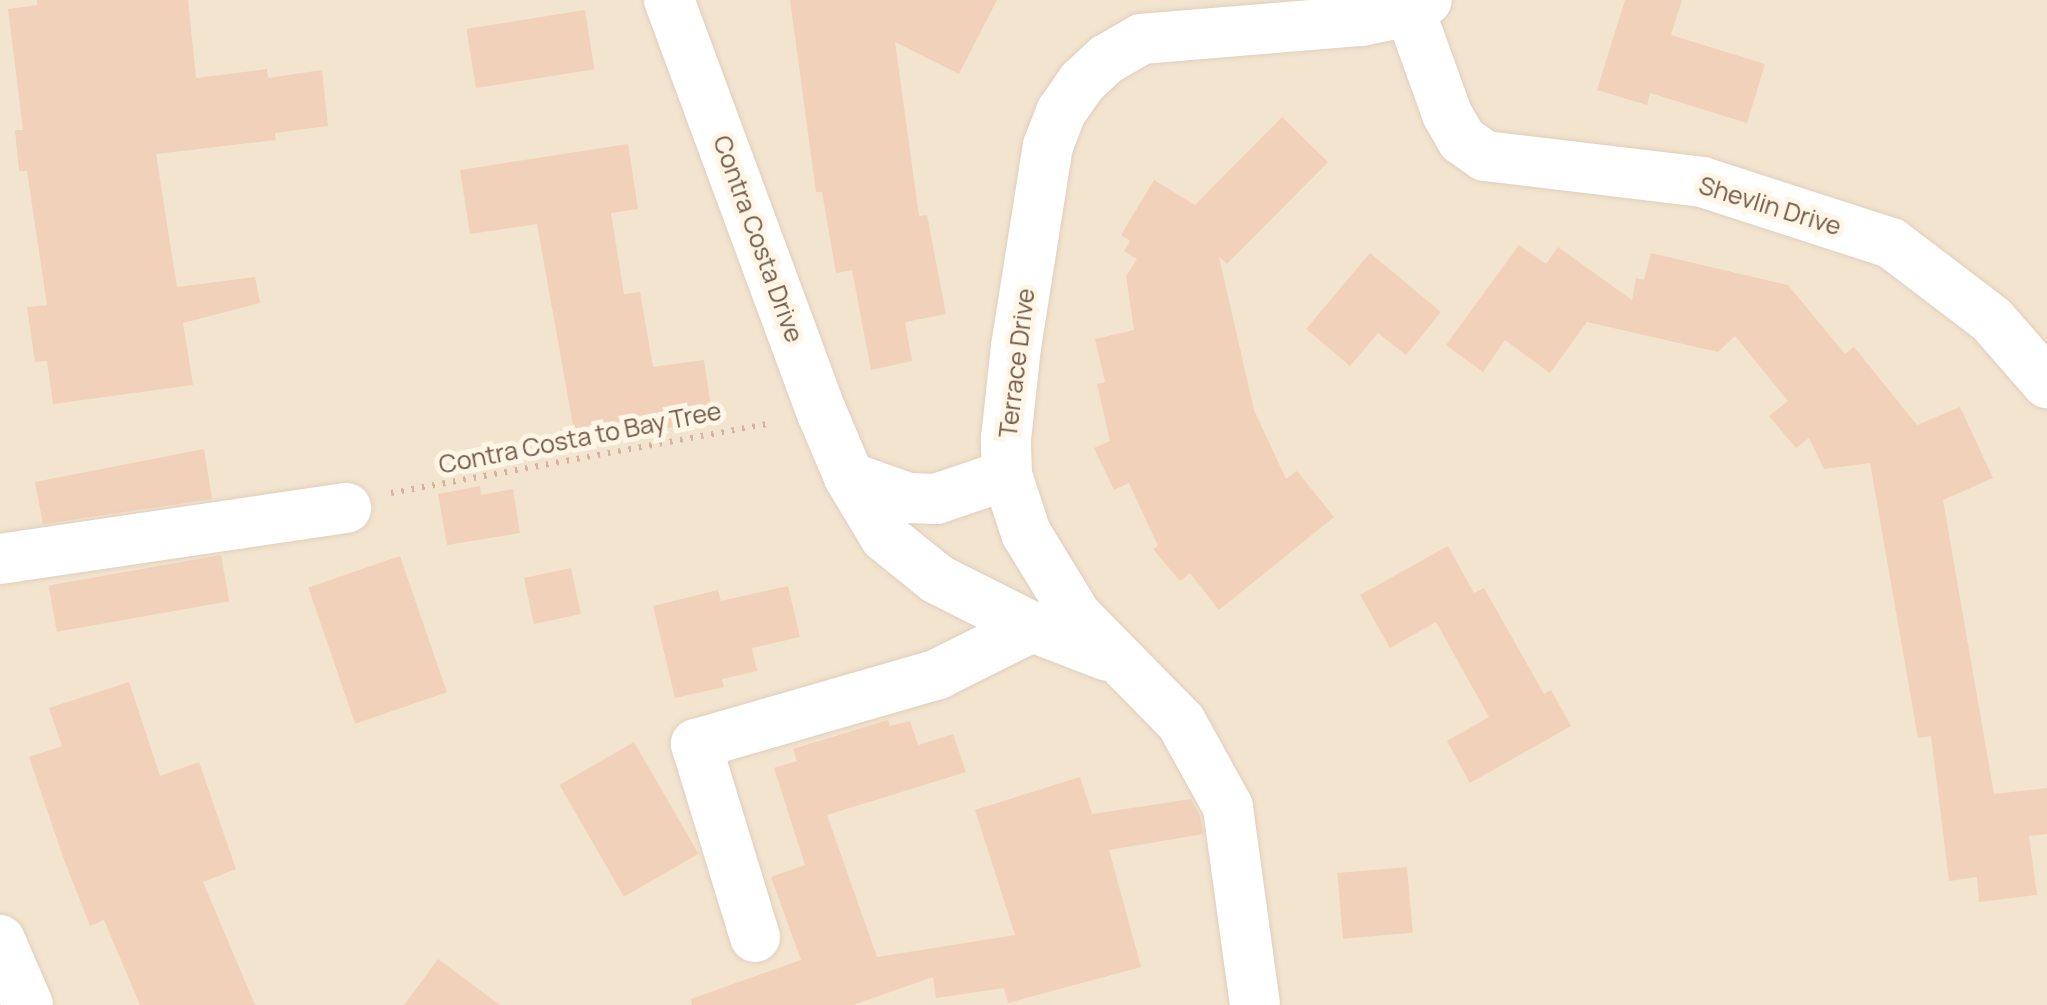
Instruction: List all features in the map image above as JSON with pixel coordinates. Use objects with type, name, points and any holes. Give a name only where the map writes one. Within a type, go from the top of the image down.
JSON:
[{"type":"street","name":"Contra Costa Drive","points":[[670,0],[822,413],[848,477],[885,536],[937,579],[1032,628],[1117,659]]},
{"type":"street","name":"Shevlin Drive","points":[[1418,5],[1447,114],[1462,140],[1485,156],[1702,182],[1890,243],[1992,320],[2047,383]]},
{"type":"street","name":"Terrace Drive","points":[[1255,1005],[1228,807],[1182,722],[1076,616],[1046,572],[1026,533],[1007,476],[1006,439],[1016,347],[1048,146],[1061,112],[1082,82],[1108,59],[1141,39],[1361,21],[1418,5]]},
{"type":"street","points":[[848,477],[908,498],[936,499],[1007,476]]},
{"type":"street","points":[[0,559],[346,508]]},
{"type":"street","points":[[756,938],[696,744],[938,674],[1032,628]]},
{"type":"street","points":[[0,940],[28,1005]]},
{"type":"path","name":"Contra Costa to Bay Tree","points":[[346,508],[372,497],[822,413]]},
{"type":"shaded area","points":[[0,0],[2047,0],[2047,1005],[0,1005]]},
{"type":"building","points":[[37,0],[188,0],[196,78],[267,69],[268,78],[322,70],[328,126],[275,133],[276,140],[156,154],[177,287],[255,277],[260,303],[183,323],[193,385],[53,404],[47,361],[35,362],[27,307],[47,305],[27,171],[19,171],[15,130],[23,130],[8,9],[37,5]]},
{"type":"building","points":[[790,0],[997,0],[959,74],[895,42],[919,216],[927,215],[946,314],[905,322],[912,361],[871,370],[852,270],[836,273],[822,192],[816,192]]},
{"type":"building","points":[[1625,0],[1682,0],[1671,35],[1765,64],[1747,123],[1650,93],[1647,105],[1597,90]]},
{"type":"building","points":[[585,10],[594,69],[476,88],[466,29]]},
{"type":"building","points":[[1282,117],[1328,162],[1227,264],[1219,257],[1254,410],[1286,479],[1297,471],[1334,517],[1219,610],[1190,573],[1180,581],[1153,549],[1158,546],[1129,483],[1114,490],[1094,448],[1110,441],[1097,384],[1105,382],[1095,339],[1134,330],[1126,276],[1137,259],[1124,251],[1130,241],[1121,235],[1154,180],[1195,205]]},
{"type":"building","points":[[628,144],[638,209],[611,213],[624,294],[640,292],[653,367],[704,360],[713,421],[576,442],[537,224],[470,234],[460,170]]},
{"type":"building","points":[[1519,245],[1546,264],[1558,247],[1632,300],[1636,278],[1644,280],[1651,253],[1788,285],[1845,354],[1854,347],[1917,425],[1960,407],[1993,478],[1943,500],[1994,794],[2047,788],[2047,834],[2029,836],[2037,895],[1979,902],[1977,877],[1949,881],[1931,736],[1918,738],[1870,463],[1824,469],[1809,438],[1796,448],[1769,416],[1788,401],[1735,336],[1718,352],[1587,322],[1550,373],[1505,340],[1483,372],[1446,345]]},
{"type":"building","points":[[1370,253],[1441,312],[1406,355],[1378,333],[1350,366],[1306,329]]},
{"type":"building","points":[[204,449],[212,499],[43,524],[35,482]]},
{"type":"building","points":[[480,486],[481,495],[513,489],[520,533],[447,545],[438,494]]},
{"type":"building","points":[[1448,546],[1474,593],[1484,588],[1544,694],[1551,690],[1571,726],[1470,783],[1447,741],[1489,717],[1436,622],[1390,648],[1360,595]]},
{"type":"building","points":[[221,555],[229,601],[57,632],[49,585]]},
{"type":"building","points":[[400,556],[447,692],[355,724],[308,588]]},
{"type":"building","points":[[571,568],[581,614],[534,624],[524,578]]},
{"type":"building","points":[[788,586],[800,637],[752,648],[757,671],[722,679],[724,687],[675,698],[653,606],[718,590],[721,601]]},
{"type":"building","points":[[129,682],[160,776],[199,762],[236,869],[203,882],[255,1005],[140,1005],[104,920],[90,926],[63,857],[29,757],[62,746],[49,708]]},
{"type":"building","points":[[888,720],[890,726],[910,721],[918,745],[953,734],[966,772],[827,815],[877,957],[1015,935],[975,810],[1080,777],[1092,814],[1191,799],[1200,816],[1203,834],[1109,850],[1141,967],[1008,1003],[1004,988],[936,998],[933,977],[853,1005],[692,1005],[691,999],[801,960],[771,877],[805,865],[774,768],[797,761],[793,749]]},
{"type":"building","points":[[634,742],[698,854],[624,897],[560,785]]},
{"type":"building","points":[[1407,867],[1413,933],[1343,939],[1337,873]]},
{"type":"building","points":[[438,959],[500,1005],[404,1005]]}]
